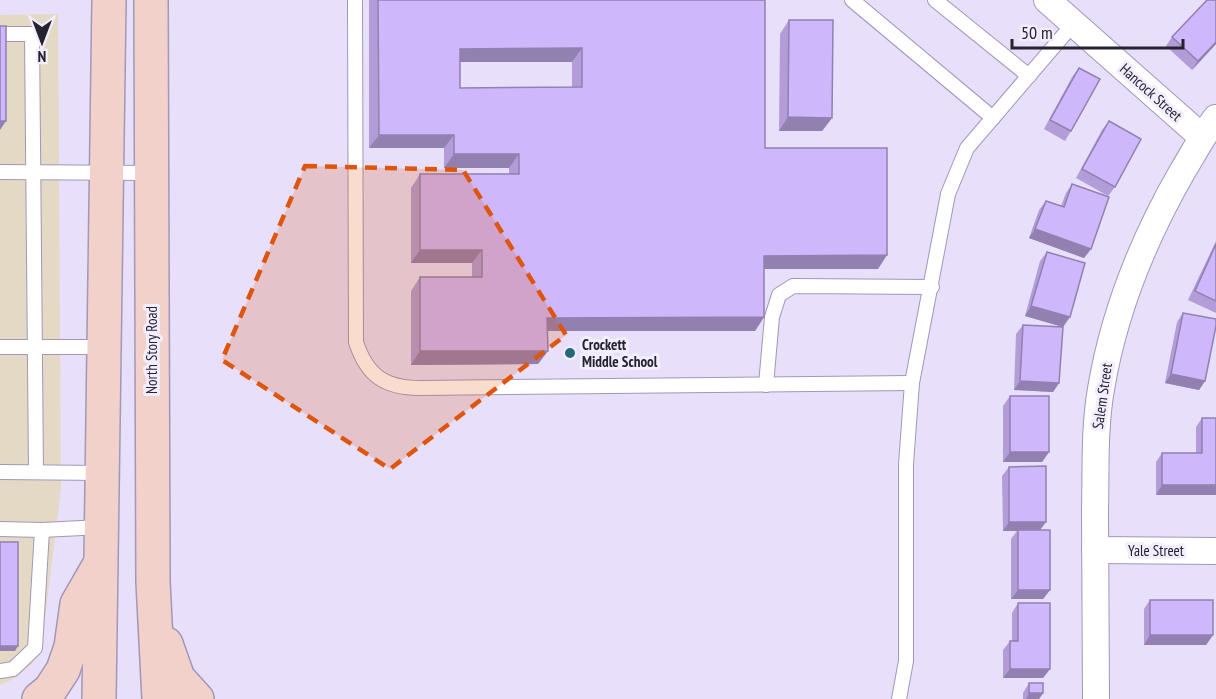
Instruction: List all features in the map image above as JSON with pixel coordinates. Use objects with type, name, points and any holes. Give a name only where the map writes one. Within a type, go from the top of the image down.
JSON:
[{"type":"main road","points":[[99,699],[109,0]]},
{"type":"main road","name":"North Story Road","points":[[151,0],[153,582],[159,699]]},
{"type":"main road","points":[[39,699],[50,690],[63,670],[71,647],[77,604],[102,560]]},
{"type":"main road","points":[[153,582],[168,653],[178,678],[197,699]]},
{"type":"street","name":"Hancock Street","points":[[1047,0],[1209,128]]},
{"type":"street","name":"Salem Street","points":[[1096,699],[1097,420],[1101,389],[1126,291],[1143,246],[1160,210],[1209,128]]},
{"type":"street","name":"Yale Street","points":[[1095,550],[1216,551]]},
{"type":"lane","points":[[355,0],[356,342],[362,359],[372,373],[386,383],[403,388],[912,383]]},
{"type":"lane","points":[[852,0],[993,118]]},
{"type":"lane","points":[[935,0],[1029,76]]},
{"type":"lane","points":[[899,699],[906,661],[906,464],[912,383],[948,194],[967,148],[1074,23]]},
{"type":"lane","points":[[0,34],[32,34],[36,472]]},
{"type":"lane","points":[[0,172],[150,173]]},
{"type":"lane","points":[[766,384],[772,317],[779,295],[793,286],[932,287]]},
{"type":"lane","points":[[0,347],[105,347]]},
{"type":"lane","points":[[0,472],[103,473]]},
{"type":"lane","points":[[0,529],[42,530],[102,527]]},
{"type":"lane","points":[[0,671],[13,669],[35,648],[42,530]]},
{"type":"highlighted area","points":[[305,166],[463,170],[566,335],[390,469],[222,360]]},
{"type":"shaded area","points":[[58,14],[61,488],[41,652],[31,665],[15,678],[0,685],[0,15]]},
{"type":"building","points":[[378,0],[765,0],[765,148],[887,148],[887,255],[764,256],[764,317],[547,318],[548,351],[420,351],[420,277],[482,277],[482,250],[420,250],[420,174],[519,174],[519,154],[454,154],[454,135],[379,135]],"holes":[[[582,48],[582,87],[460,88],[460,49]]]},
{"type":"building","points":[[1207,0],[1216,0],[1216,42],[1198,61],[1172,37]]},
{"type":"building","points":[[789,20],[833,20],[832,118],[788,117]]},
{"type":"building","points":[[0,26],[6,26],[6,121],[0,121]]},
{"type":"building","points":[[1079,68],[1100,79],[1071,131],[1050,120]]},
{"type":"building","points":[[1109,121],[1141,139],[1115,187],[1082,169]]},
{"type":"building","points":[[1072,184],[1109,197],[1091,249],[1035,229],[1046,201],[1064,207]]},
{"type":"building","points":[[1216,244],[1216,301],[1195,291]]},
{"type":"building","points":[[1047,252],[1085,263],[1070,317],[1031,306]]},
{"type":"building","points":[[1183,313],[1216,319],[1205,381],[1171,374]]},
{"type":"building","points":[[1023,325],[1063,327],[1059,383],[1020,381]]},
{"type":"building","points":[[1010,396],[1049,396],[1049,452],[1010,452]]},
{"type":"building","points":[[1202,418],[1216,418],[1216,485],[1162,485],[1162,453],[1202,453]]},
{"type":"building","points":[[1046,466],[1046,522],[1009,522],[1009,467]]},
{"type":"building","points":[[1018,530],[1050,530],[1050,590],[1018,590]]},
{"type":"building","points":[[0,542],[18,542],[18,646],[0,646]]},
{"type":"building","points":[[1150,600],[1213,600],[1213,635],[1150,635]]},
{"type":"building","points":[[1018,603],[1050,603],[1050,669],[1010,669],[1010,641],[1018,641]]},
{"type":"building","points":[[1029,683],[1043,683],[1043,693],[1029,693]]},
{"type":"place","name":"Crockett Middle School","points":[[570,353]]}]
